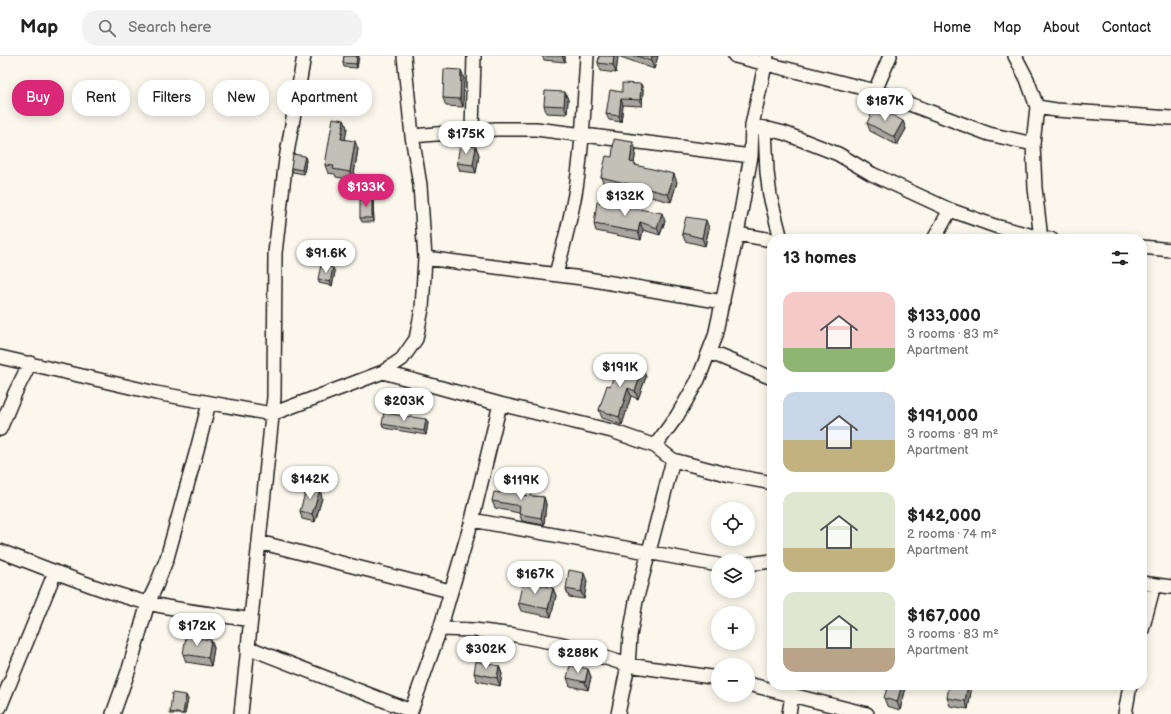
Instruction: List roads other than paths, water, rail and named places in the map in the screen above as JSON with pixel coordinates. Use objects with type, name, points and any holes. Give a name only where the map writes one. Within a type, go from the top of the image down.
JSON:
[{"type":"street","points":[[240,714],[274,397],[275,253],[286,159],[304,56]]},
{"type":"street","points":[[0,357],[156,393],[272,414],[384,372],[402,359],[416,340],[422,309],[426,258],[420,185],[412,136],[404,56]]},
{"type":"street","points":[[472,131],[474,56]]},
{"type":"street","points":[[556,274],[575,193],[582,135],[587,56]]},
{"type":"street","points":[[735,56],[766,60],[875,91],[989,134],[1033,144]]},
{"type":"street","points":[[875,91],[890,56]]},
{"type":"street","points":[[1015,56],[1027,79],[1037,107],[1033,144],[1035,188],[1043,234]]},
{"type":"street","points":[[655,446],[677,416],[698,380],[715,336],[751,156],[759,126],[766,60]]},
{"type":"street","points":[[1037,107],[1056,110],[1171,118]]},
{"type":"street","points":[[759,126],[804,140],[838,154],[872,174],[950,210],[995,226],[1025,234]]},
{"type":"street","points":[[759,126],[770,196],[780,234]]},
{"type":"street","points":[[412,136],[496,129],[536,129],[751,156]]},
{"type":"street","points":[[937,234],[950,210]]},
{"type":"street","points":[[736,234],[767,239]]},
{"type":"street","points":[[1147,248],[1171,250]]},
{"type":"street","points":[[426,258],[556,274],[723,302]]},
{"type":"street","points":[[708,352],[767,376]]},
{"type":"street","points":[[0,429],[15,393],[30,363]]},
{"type":"street","points":[[384,372],[500,404],[612,431],[655,446],[673,460],[730,475],[767,482]]},
{"type":"street","points":[[113,714],[129,669],[148,602],[167,558],[188,486],[209,403]]},
{"type":"street","points":[[247,647],[410,712],[440,629],[472,520],[500,404]]},
{"type":"street","points":[[618,714],[628,665],[630,636],[636,601],[673,460]]},
{"type":"street","points":[[472,520],[711,564]]},
{"type":"street","points":[[259,542],[450,591]]},
{"type":"street","points":[[0,551],[55,572],[148,602],[251,620]]},
{"type":"street","points":[[755,563],[767,561]]},
{"type":"street","points":[[0,707],[55,572]]},
{"type":"street","points":[[1148,584],[1171,587]]},
{"type":"street","points":[[440,629],[474,630],[540,639],[562,644],[628,665],[711,677]]},
{"type":"street","points":[[755,686],[767,689]]},
{"type":"street","points":[[772,690],[867,714]]},
{"type":"street","points":[[1125,714],[1129,690]]},
{"type":"street","points":[[789,714],[792,695]]}]
